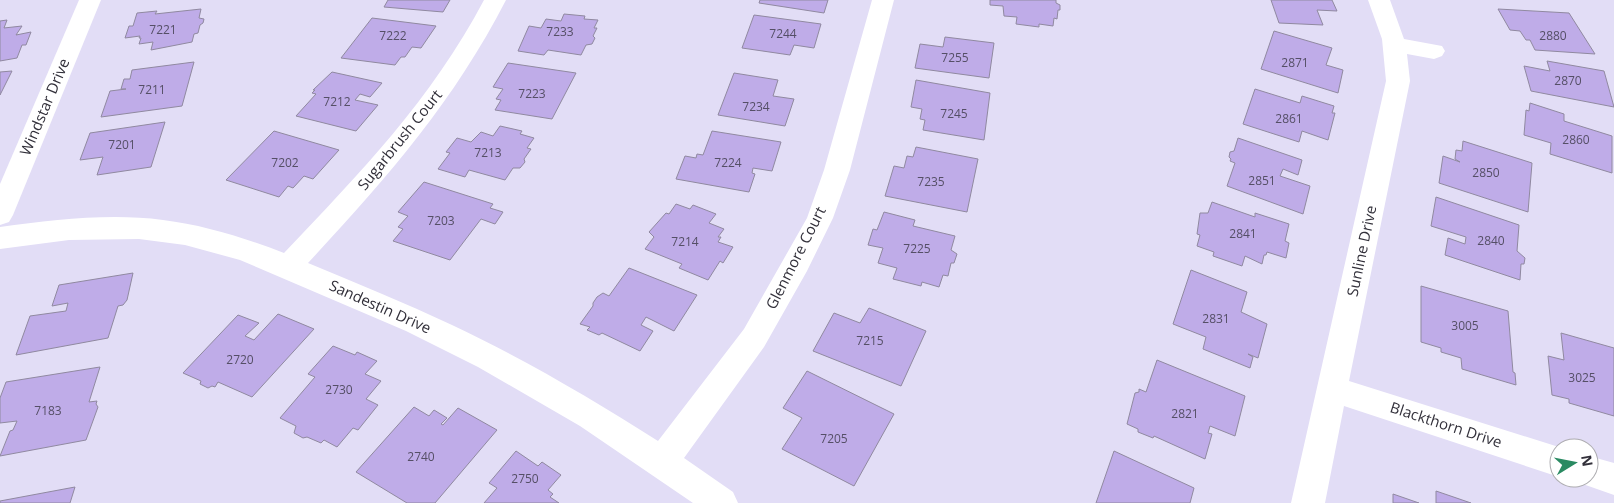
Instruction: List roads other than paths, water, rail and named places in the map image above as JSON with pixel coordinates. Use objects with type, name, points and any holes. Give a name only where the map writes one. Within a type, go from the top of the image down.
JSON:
[{"type":"street","name":"Windstar Drive","points":[[0,214],[90,0]]},
{"type":"street","name":"Sugarbrush Court","points":[[288,267],[381,167],[429,107],[465,53],[495,0]]},
{"type":"street","name":"Glenmore Court","points":[[663,461],[754,338],[797,263],[820,218],[837,170],[884,0]]},
{"type":"street","name":"Sunline Drive","points":[[1308,503],[1398,81],[1395,45],[1388,19],[1379,0]]},
{"type":"street","points":[[1395,45],[1434,51]]},
{"type":"street","name":"Sandestin Drive","points":[[0,238],[77,229],[130,228],[183,234],[228,244],[288,267],[454,339],[554,393],[663,461],[721,503]]},
{"type":"street","name":"Blackthorn Drive","points":[[1333,389],[1549,459]]},
{"type":"street","points":[[1599,474],[1614,479]]}]
